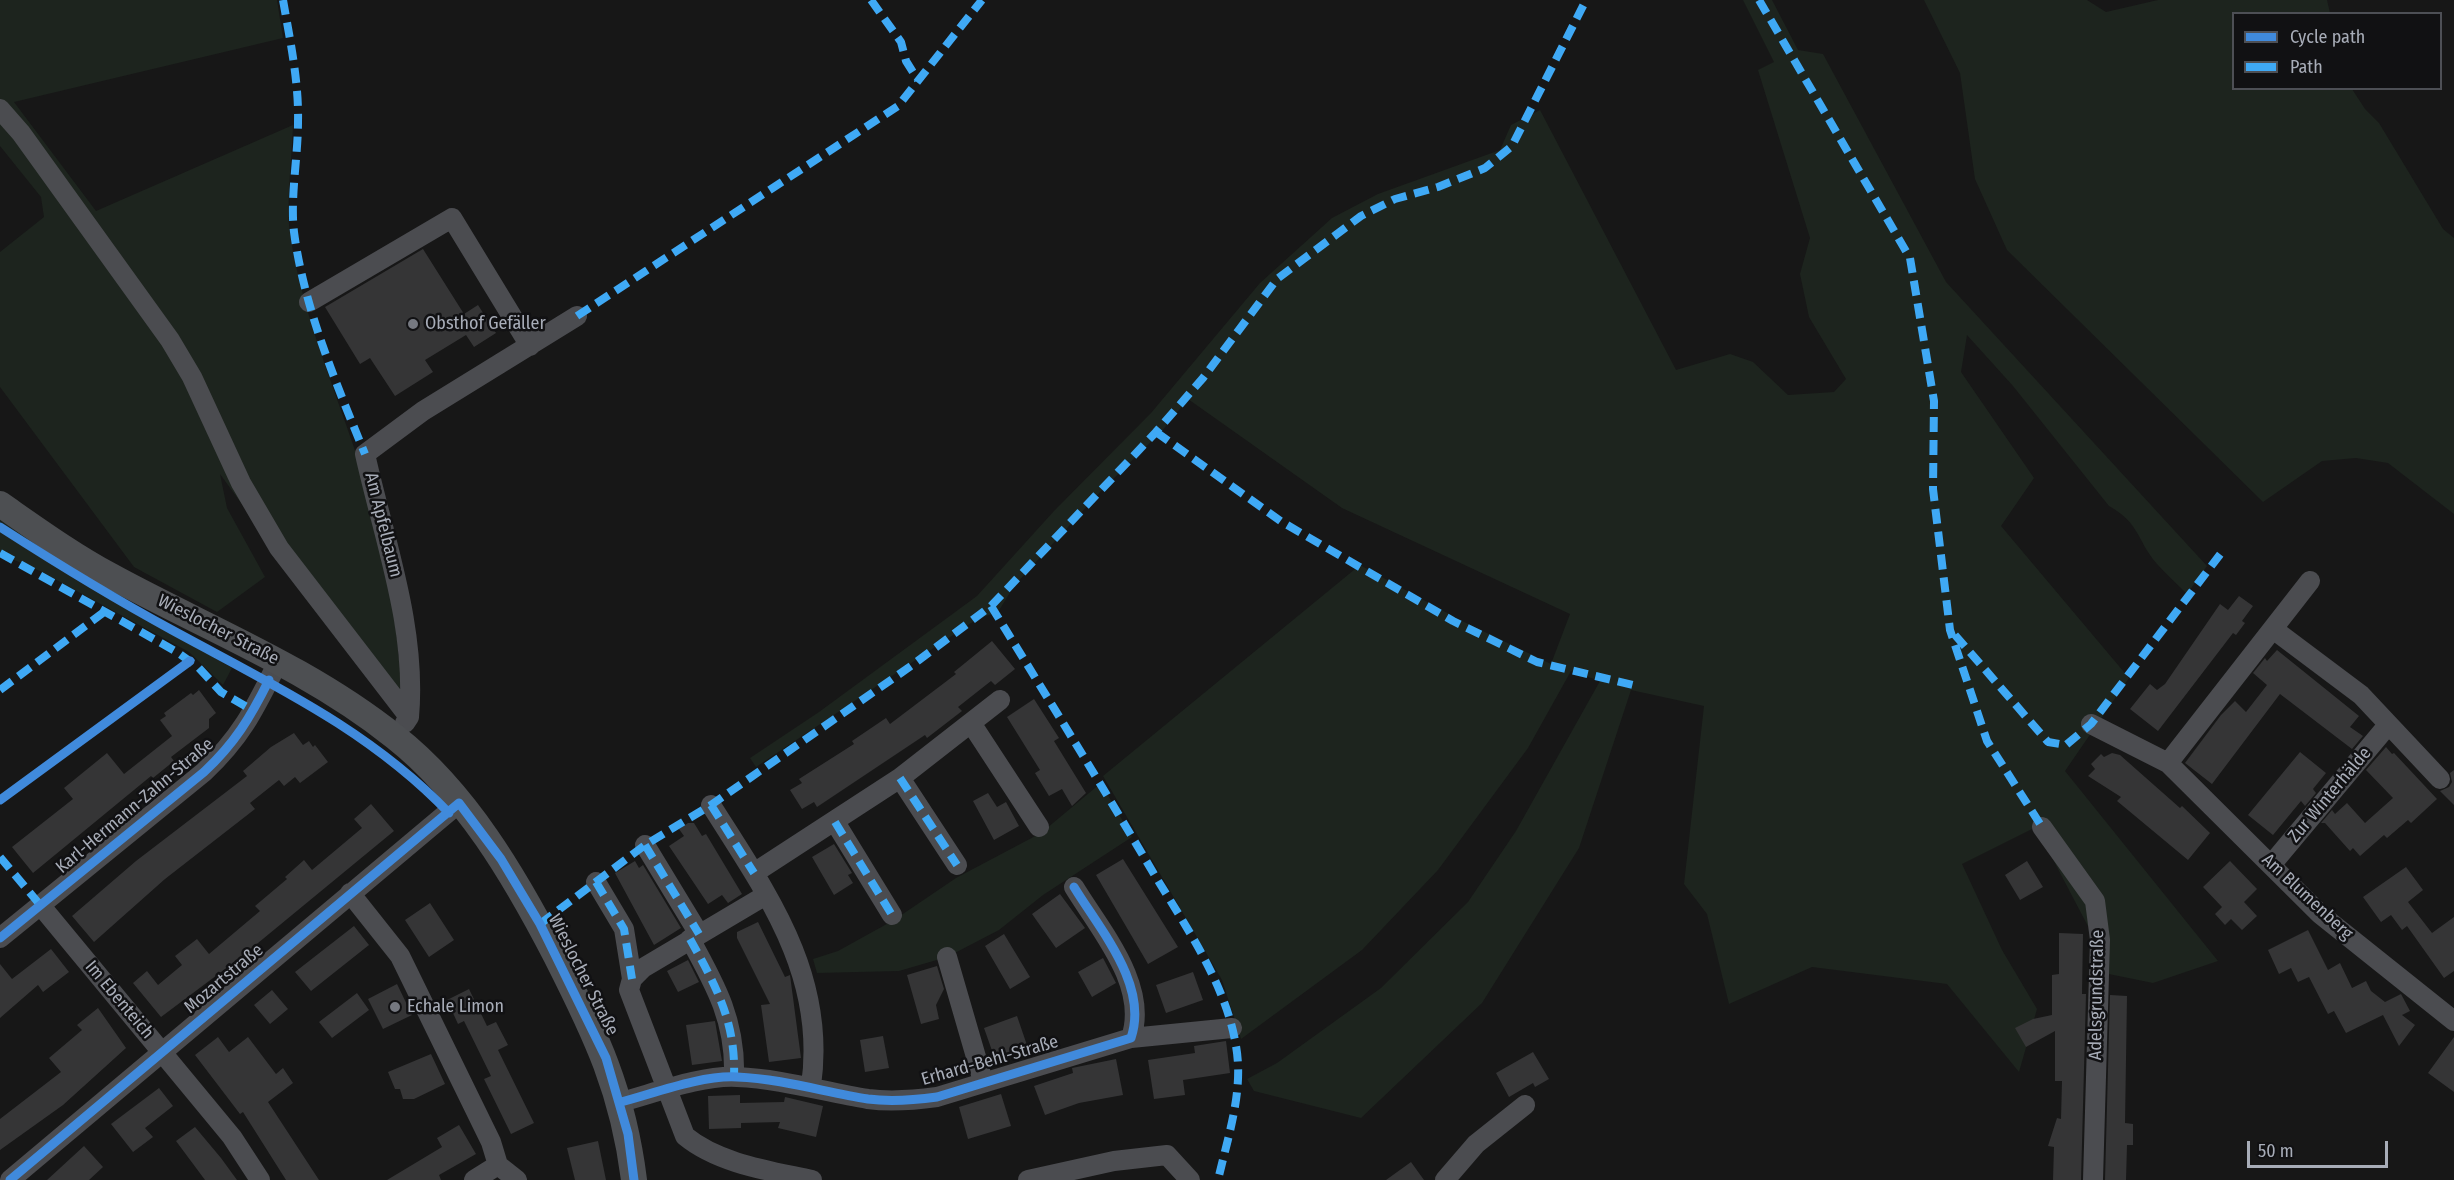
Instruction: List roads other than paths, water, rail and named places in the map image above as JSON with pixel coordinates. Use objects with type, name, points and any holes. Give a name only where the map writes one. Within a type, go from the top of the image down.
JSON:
[{"type":"main road","name":"Wieslocher Straße","points":[[0,504],[110,576],[279,660],[347,702],[403,727],[501,859],[540,924],[606,1058],[621,1102],[634,1180]]},
{"type":"street","name":"Wieslocher Straße","points":[[0,109],[21,133],[170,340],[192,377],[241,483],[279,548],[403,727]]},
{"type":"street","points":[[309,302],[452,218],[530,346]]},
{"type":"street","name":"Am Apfelbaum","points":[[403,727],[411,667],[397,583],[365,454],[423,411],[577,316]]},
{"type":"street","points":[[2168,763],[2310,581]]},
{"type":"street","points":[[2273,629],[2361,695],[2440,779]]},
{"type":"street","name":"Karl-Hermann-Zahn-Straße","points":[[0,938],[204,772],[228,749],[244,728],[279,660]]},
{"type":"street","points":[[754,873],[900,778],[1000,700]]},
{"type":"street","points":[[971,723],[1039,827]]},
{"type":"street","name":"Am Blumenberg","points":[[2091,724],[2168,763],[2320,914],[2454,1021]]},
{"type":"street","name":"Zur Winterhälde","points":[[2271,865],[2388,725]]},
{"type":"street","points":[[900,778],[957,865]]},
{"type":"street","name":"Mozartstraße","points":[[10,1180],[459,803]]},
{"type":"street","points":[[711,805],[754,873],[792,942],[803,969],[814,1036],[815,1064],[811,1086]]},
{"type":"street","points":[[835,822],[892,915]]},
{"type":"street","name":"Adelsgrundstraße","points":[[2042,826],[2095,901],[2100,940],[2092,1180]]},
{"type":"street","points":[[645,845],[695,937],[730,1023],[734,1077]]},
{"type":"street","points":[[596,882],[624,929],[632,979],[629,990],[685,1136],[698,1146],[754,1167],[812,1180]]},
{"type":"street","points":[[1074,887],[1128,976],[1136,1005],[1135,1027],[1131,1038]]},
{"type":"street","points":[[350,893],[400,956],[491,1142],[498,1165],[517,1180]]},
{"type":"street","points":[[632,979],[643,968],[766,895]]},
{"type":"street","name":"Im Ebenteich","points":[[41,906],[232,1137],[260,1180]]},
{"type":"street","name":"Erhard-Behl-Straße","points":[[947,957],[983,1082]]},
{"type":"street","name":"Erhard-Behl-Straße","points":[[621,1102],[666,1089],[734,1077],[811,1086],[869,1099],[914,1100],[937,1097],[1131,1038],[1232,1028]]},
{"type":"street","points":[[1445,1180],[1476,1144],[1526,1105]]},
{"type":"street","points":[[1028,1180],[1114,1161],[1167,1155],[1190,1180]]},
{"type":"street","points":[[474,1180],[498,1165]]},
{"type":"place","name":"Obsthof Gefäller","points":[[413,324]]},
{"type":"place","name":"Echale Limon","points":[[395,1007]]}]
